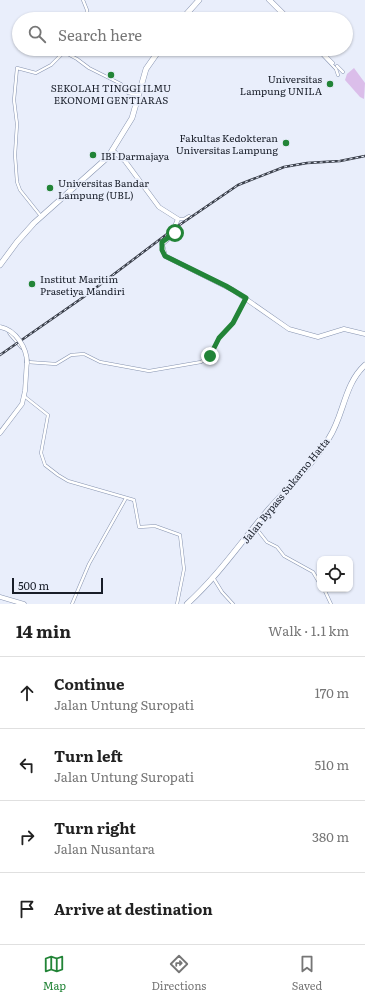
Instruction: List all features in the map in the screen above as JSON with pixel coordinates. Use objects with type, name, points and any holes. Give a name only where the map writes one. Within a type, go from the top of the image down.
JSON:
[{"type":"highway","points":[[190,12],[200,0]]},
{"type":"highway","points":[[127,123],[144,69],[153,56]]},
{"type":"highway","points":[[0,261],[16,239],[40,215],[106,160],[134,112],[146,70],[154,56]]},
{"type":"highway","points":[[0,265],[31,226],[104,159],[117,141]]},
{"type":"highway","name":"Jalan Bypass Sukarno Hatta","points":[[188,604],[226,563],[268,510],[324,446],[333,431],[356,377],[365,366]]},
{"type":"highway","name":"Jalan Bypass Sukarno Hatta","points":[[188,604],[214,579],[328,442],[338,424],[348,395]]},
{"type":"main road","points":[[112,150],[125,161],[159,207],[178,219],[175,226],[176,232],[162,244],[165,256],[226,286],[246,298],[276,322],[296,332],[318,337],[345,328],[365,334]]},
{"type":"main road","points":[[0,327],[12,334],[24,349],[26,364],[24,396],[18,411],[0,434]]},
{"type":"main road","points":[[0,327],[15,337],[24,351],[26,364],[20,403],[0,430]]},
{"type":"main road","points":[[0,597],[24,604]]},
{"type":"street","points":[[83,0],[87,12]]},
{"type":"street","points":[[270,0],[281,12]]},
{"type":"street","points":[[40,215],[20,190],[17,182],[14,100],[17,68],[36,73],[51,65],[59,56]]},
{"type":"street","points":[[72,56],[90,68],[120,84],[128,93],[137,95]]},
{"type":"street","points":[[325,56],[336,68],[338,75]]},
{"type":"street","points":[[326,56],[343,72]]},
{"type":"street","points":[[178,219],[184,219],[190,216]]},
{"type":"street","points":[[26,364],[56,364],[71,355],[84,354],[100,362],[149,371],[201,362],[212,354],[219,338],[233,323],[246,298]]},
{"type":"street","points":[[24,396],[48,415],[41,453],[45,465],[58,475],[68,480],[135,502],[137,526],[155,526],[181,535],[184,569],[177,604]]},
{"type":"street","points":[[72,604],[89,564],[126,498]]},
{"type":"street","points":[[256,528],[267,542],[277,547],[284,556],[311,571],[317,580]]},
{"type":"street","points":[[214,579],[222,592],[233,604]]},
{"type":"street","points":[[325,592],[331,604]]},
{"type":"shaded area","points":[[354,68],[365,83],[364,99],[360,97],[345,80],[347,74]]},
{"type":"railway","points":[[0,355],[85,296],[175,228],[238,185],[284,167],[307,163],[340,161],[365,156]]},
{"type":"place","name":"SEKOLAH TINGGI ILMU EKONOMI GENTIARAS","points":[[111,75]]},
{"type":"place","name":"Universitas Lampung UNILA","points":[[330,84]]},
{"type":"place","name":"Fakultas Kedokteran Universitas Lampung","points":[[286,143]]},
{"type":"place","name":"IBI Darmajaya","points":[[93,155]]},
{"type":"place","name":"Universitas Bandar Lampung (UBL)","points":[[50,188]]},
{"type":"place","name":"Institut Maritim Prasetiya Mandiri","points":[[32,284]]},
{"type":"route","points":[[175,233],[162,242],[162,250],[165,256],[226,286],[246,298],[233,323],[219,338],[210,356]]}]
